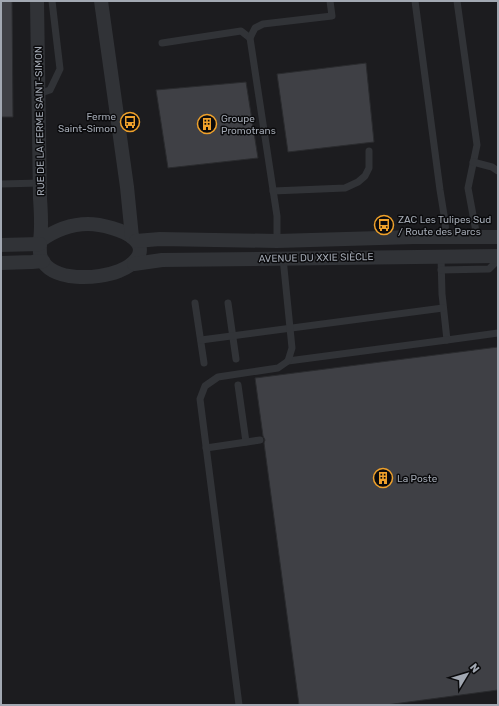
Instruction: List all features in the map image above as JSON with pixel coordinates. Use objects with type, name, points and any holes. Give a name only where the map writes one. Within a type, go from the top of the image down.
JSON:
[{"type":"street","name":"RUE DE LA FERME SAINT-SIMON","points":[[37,1],[40,242],[41,257],[43,261]]},
{"type":"street","points":[[101,1],[134,239]]},
{"type":"street","points":[[1,245],[40,242],[53,231],[88,224],[112,228],[134,239],[140,246],[139,256],[134,264]]},
{"type":"street","name":"AVENUE DU XXIE SIÈCLE","points":[[134,239],[277,241],[498,237]]},
{"type":"street","name":"AVENUE DU XXIE SIÈCLE","points":[[43,261],[49,268],[62,275],[81,277],[102,276],[119,271],[134,264],[162,260],[283,258],[441,263],[498,256]]},
{"type":"street","points":[[1,263],[43,261]]},
{"type":"lane","points":[[38,94],[50,90],[60,69],[52,1]]},
{"type":"lane","points":[[277,241],[277,216],[250,38],[255,28],[263,24],[332,16],[330,1]]},
{"type":"lane","points":[[414,1],[446,237]]},
{"type":"lane","points":[[457,1],[477,146],[468,188],[477,237]]},
{"type":"lane","points":[[162,43],[241,31],[250,38]]},
{"type":"lane","points":[[273,191],[345,188],[358,182],[365,176],[369,168],[369,151]]},
{"type":"lane","points":[[473,162],[492,167],[498,171]]},
{"type":"lane","points":[[1,184],[40,183]]},
{"type":"lane","points":[[283,258],[292,348],[288,361]]},
{"type":"lane","points":[[447,340],[443,308],[441,263],[489,269],[498,260]]},
{"type":"lane","points":[[195,303],[204,363]]},
{"type":"lane","points":[[228,303],[236,359]]},
{"type":"lane","points":[[201,340],[443,308]]},
{"type":"lane","points":[[239,705],[200,399],[205,386],[218,377],[278,368],[288,361],[498,333]]},
{"type":"lane","points":[[238,385],[246,442]]},
{"type":"lane","points":[[206,448],[260,440]]},
{"type":"shaded area","points":[[1,1],[498,1],[498,705],[1,705]]},
{"type":"building","points":[[1,1],[12,1],[13,117],[1,117]]},
{"type":"building","name":"Groupe Promotrans","points":[[366,63],[374,142],[288,152],[277,74]]},
{"type":"building","name":"Groupe Promotrans","points":[[246,82],[258,158],[168,168],[156,90]]},
{"type":"building","name":"La Poste","points":[[498,347],[498,690],[386,705],[299,705],[264,443],[265,440],[263,436],[255,378]]},
{"type":"place","name":"Ferme Saint-Simon","points":[[130,122]]},
{"type":"place","name":"Groupe Promotrans","points":[[207,124]]},
{"type":"place","name":"ZAC Les Tulipes Sud / Route des Parcs","points":[[384,225]]},
{"type":"place","name":"La Poste","points":[[383,478]]}]
